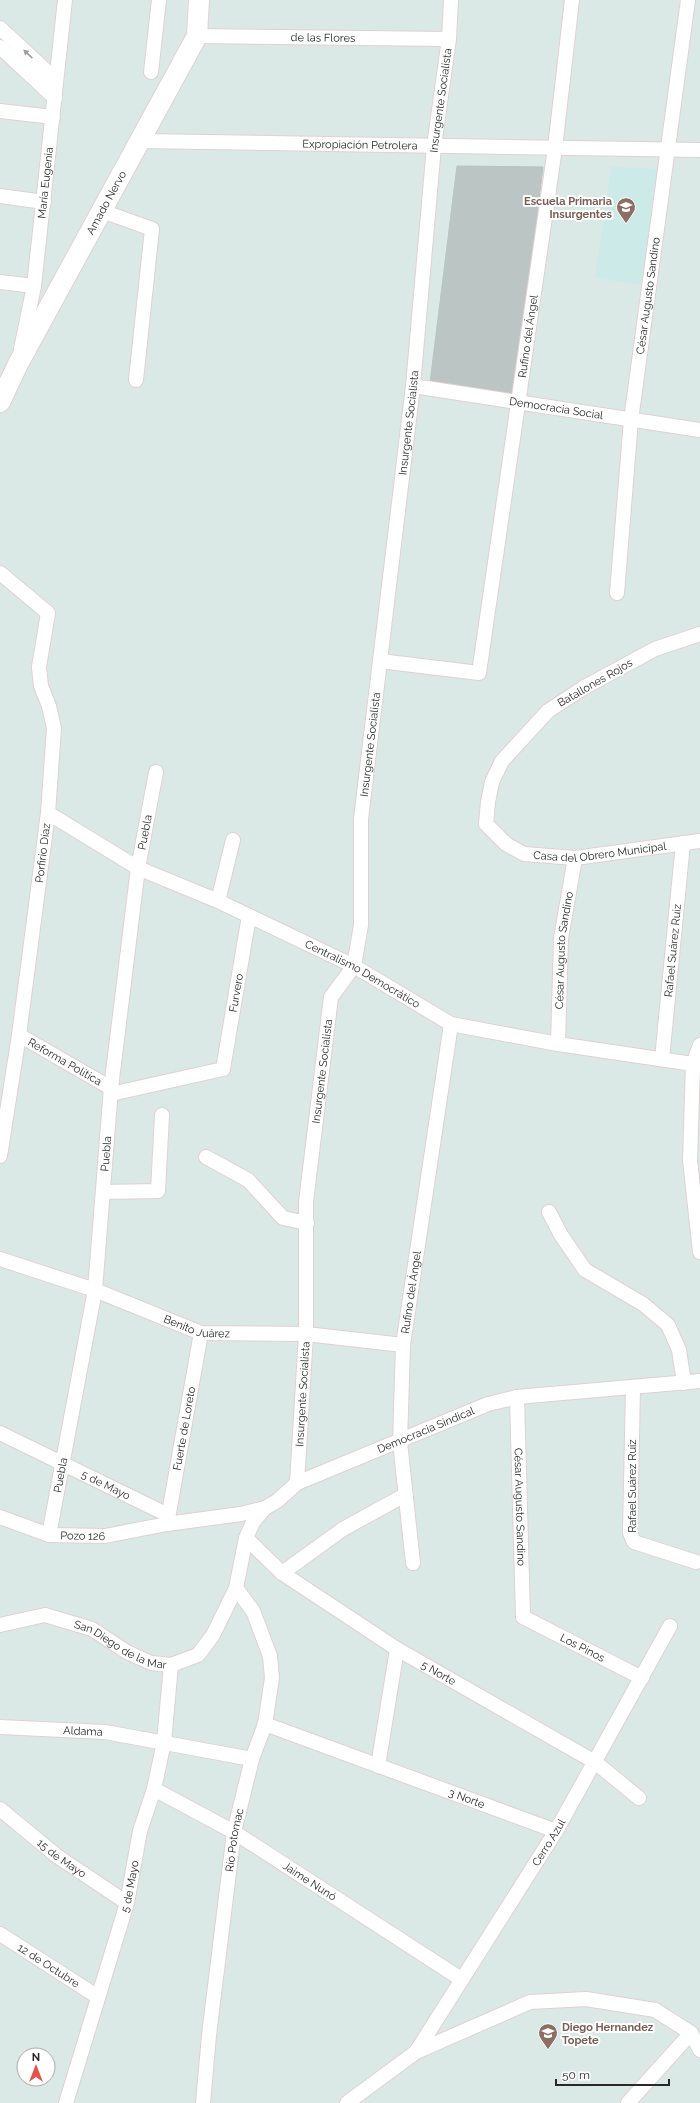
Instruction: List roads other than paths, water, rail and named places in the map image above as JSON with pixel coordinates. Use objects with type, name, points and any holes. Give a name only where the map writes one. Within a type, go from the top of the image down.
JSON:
[{"type":"main road","name":"Amado Nervo","points":[[0,402],[18,364],[198,36],[199,0]]},
{"type":"street","name":"María Eugenia","points":[[18,364],[34,286],[65,0]]},
{"type":"street","points":[[151,72],[159,0]]},
{"type":"street","name":"Insurgente Socialista","points":[[297,1483],[306,1334],[306,1202],[331,997],[354,966],[361,925],[361,819],[413,386],[434,146],[449,39],[451,0]]},
{"type":"street","name":"Rufino del Ángel","points":[[380,661],[479,673],[555,148],[572,0]]},
{"type":"street","name":"César Augusto Sandino","points":[[617,593],[630,420],[688,0]]},
{"type":"street","points":[[0,28],[56,80]]},
{"type":"street","name":"de las Flores","points":[[198,36],[449,39]]},
{"type":"street","points":[[0,47],[55,98]]},
{"type":"street","points":[[0,110],[53,117]]},
{"type":"street","name":"Expropiación Petrolera","points":[[140,141],[700,150]]},
{"type":"street","points":[[0,196],[44,202]]},
{"type":"street","points":[[102,211],[152,229],[136,380]]},
{"type":"street","points":[[0,282],[34,286]]},
{"type":"street","name":"Democracia Social","points":[[413,386],[700,430]]},
{"type":"street","name":"Porfirio Díaz","points":[[0,573],[48,613],[39,667],[41,686],[49,706],[54,728],[48,813],[19,1035],[0,1156]]},
{"type":"street","name":"Batallones Rojos","points":[[486,824],[492,782],[502,761],[548,711],[583,688],[655,649],[700,634]]},
{"type":"street","name":"Puebla","points":[[49,1535],[64,1464],[95,1290],[111,1091],[138,868],[156,772]]},
{"type":"street","name":"Centralismo Democrático","points":[[48,813],[138,868],[218,901],[354,966],[451,1024],[558,1044],[662,1059],[698,1067]]},
{"type":"street","name":"Casa del Obrero Municipal","points":[[486,824],[506,844],[524,854],[575,858],[700,841]]},
{"type":"street","points":[[218,901],[233,840]]},
{"type":"street","name":"Rafael Suárez Ruiz","points":[[662,1059],[683,843]]},
{"type":"street","name":"César Augusto Sandino","points":[[558,1044],[561,938],[575,858]]},
{"type":"street","name":"Furvero","points":[[111,1091],[222,1069],[249,916]]},
{"type":"street","name":"Rufino del Ángel","points":[[413,1563],[400,1442],[404,1345],[451,1024]]},
{"type":"street","name":"Reforma Política","points":[[19,1035],[111,1091]]},
{"type":"street","points":[[700,1045],[690,1160],[700,1252]]},
{"type":"street","points":[[103,1192],[158,1191],[162,1115]]},
{"type":"street","points":[[206,1157],[248,1180],[283,1218],[306,1223]]},
{"type":"street","points":[[549,1212],[561,1235],[585,1270],[643,1304],[668,1325],[679,1350],[684,1383]]},
{"type":"street","name":"Benito Juárez","points":[[0,1259],[95,1290],[201,1333],[306,1334],[404,1345]]},
{"type":"street","name":"Fuerte de Loreto","points":[[168,1520],[201,1333]]},
{"type":"street","name":"Democracia Sindical","points":[[168,1520],[241,1514],[265,1508],[277,1501],[297,1483],[400,1442],[488,1404],[516,1397],[700,1381]]},
{"type":"street","name":"Rafael Suárez Ruiz","points":[[633,1388],[630,1533],[634,1542],[696,1562]]},
{"type":"street","name":"César Augusto Sandino","points":[[516,1397],[523,1617]]},
{"type":"street","name":"5 de Mayo","points":[[0,1433],[64,1464],[168,1520]]},
{"type":"street","points":[[282,1573],[343,1529],[405,1496]]},
{"type":"street","name":"San Diego de la Mar","points":[[0,1625],[45,1615],[92,1628],[127,1652],[151,1663],[171,1665],[198,1655],[213,1635],[236,1588],[246,1538],[253,1522],[265,1508]]},
{"type":"street","name":"Pozo 126","points":[[0,1517],[49,1535],[106,1536],[168,1520]]},
{"type":"street","name":"5 Norte","points":[[246,1538],[282,1573],[397,1649],[595,1762],[639,1798]]},
{"type":"street","name":"Río Potomac","points":[[203,2103],[209,2035],[234,1832],[252,1759],[265,1724],[272,1678],[270,1656],[253,1611],[236,1588]]},
{"type":"street","name":"Los Pinos","points":[[523,1617],[642,1678]]},
{"type":"street","name":"Cerro Azul","points":[[416,2052],[461,1978],[556,1831],[670,1626]]},
{"type":"street","points":[[378,1766],[397,1649]]},
{"type":"street","name":"5 de Mayo","points":[[66,2103],[126,1903],[140,1831],[154,1789],[164,1742],[171,1665]]},
{"type":"street","name":"3 Norte","points":[[265,1724],[556,1831]]},
{"type":"street","name":"Aldama","points":[[0,1727],[105,1732],[252,1759]]},
{"type":"street","name":"Jaime Nunó","points":[[154,1789],[234,1832],[461,1978]]},
{"type":"street","name":"15 de Mayo","points":[[0,1809],[57,1856],[126,1903]]},
{"type":"street","name":"12 de Octubre","points":[[0,1934],[98,1997]]},
{"type":"street","name":"Cerro Azul","points":[[347,2103],[416,2052],[530,2002],[586,1999],[655,2010],[691,2033],[700,2050]]},
{"type":"street","points":[[628,2103],[691,2033]]},
{"type":"place","name":"Escuela Primaria Insurgentes","points":[[626,224]]},
{"type":"place","name":"Diego Hernandez Topete","points":[[548,2050]]}]
